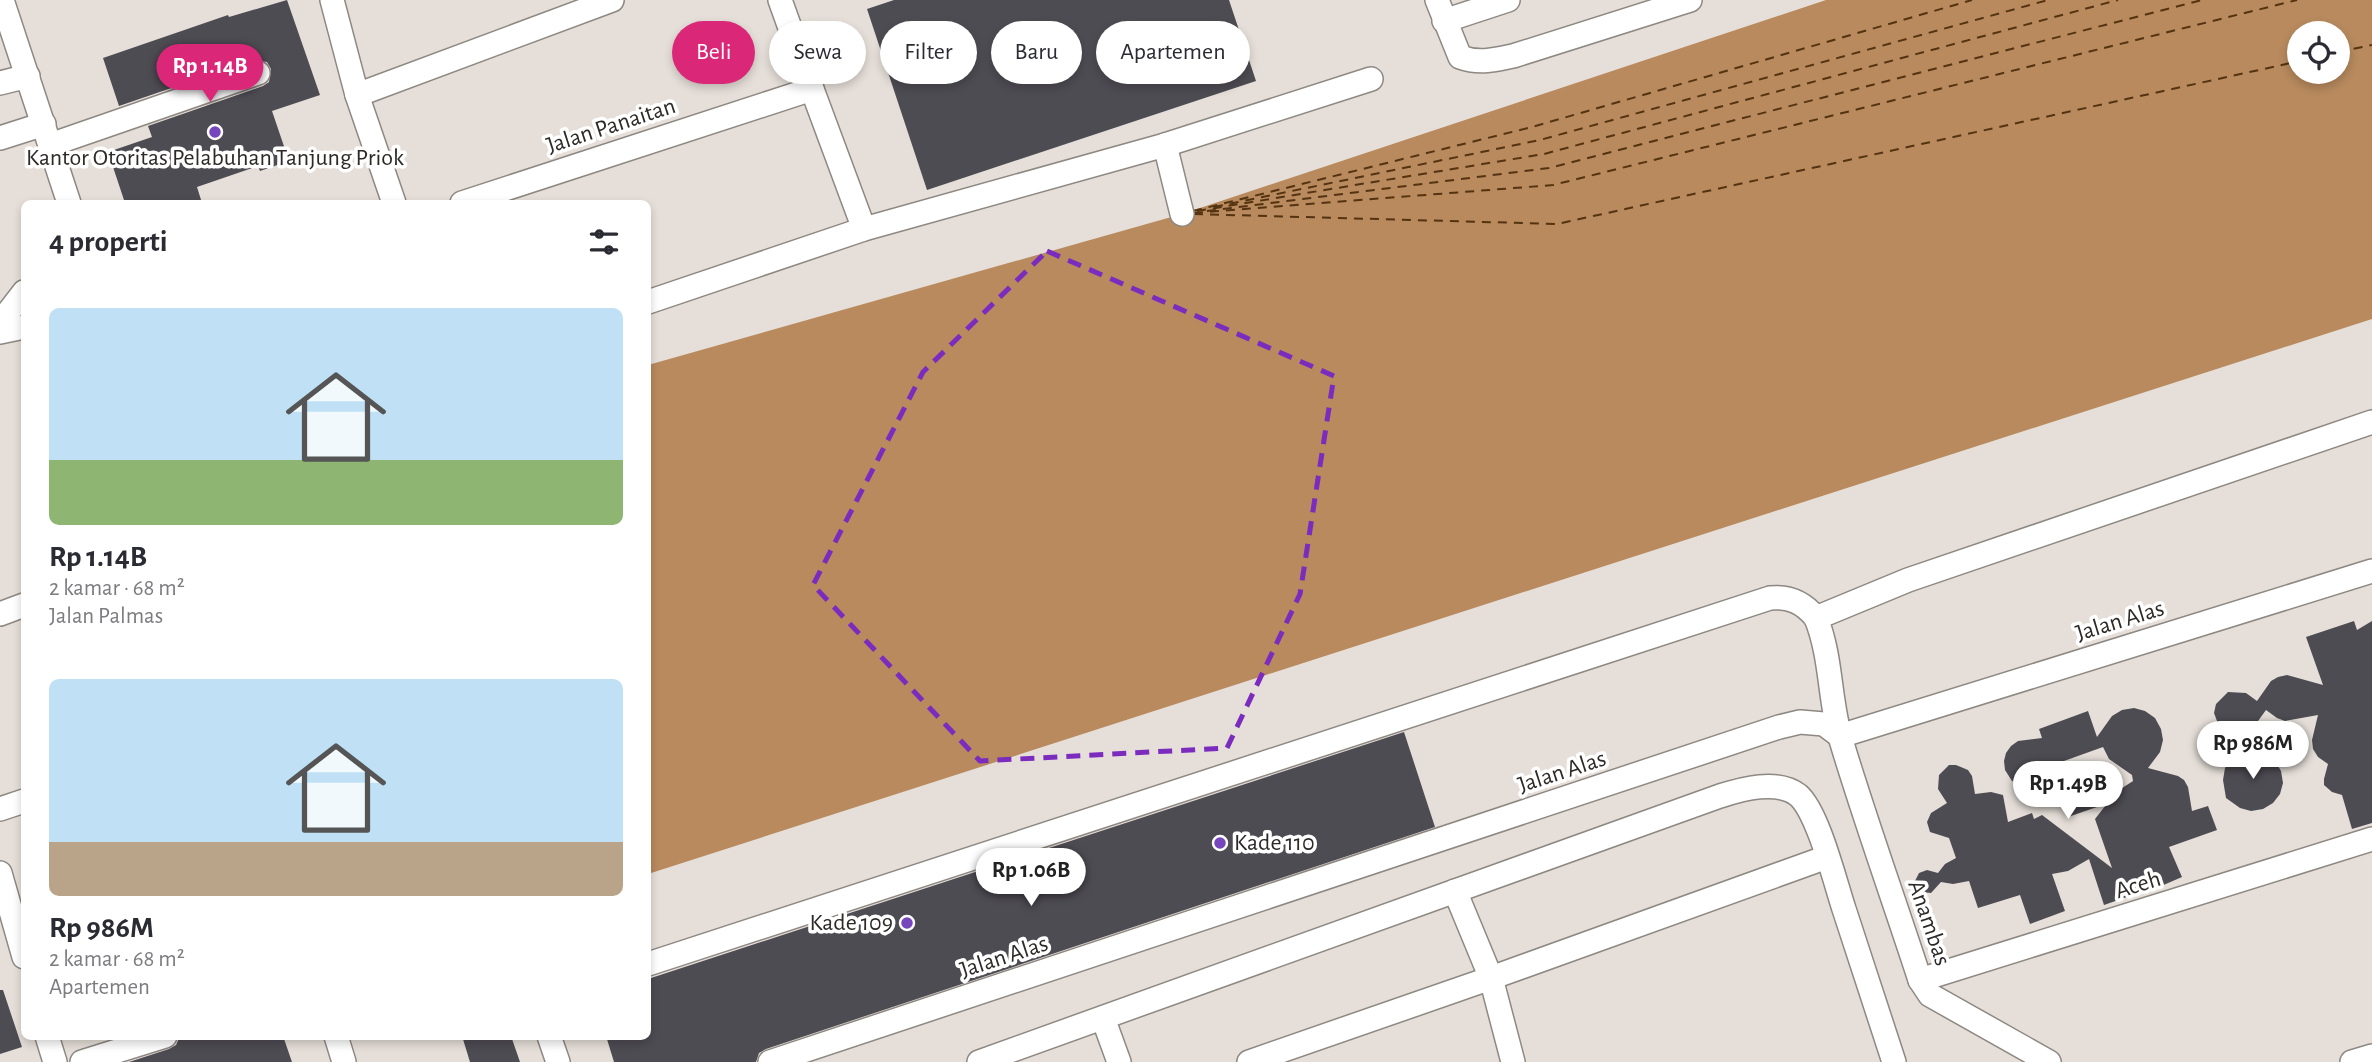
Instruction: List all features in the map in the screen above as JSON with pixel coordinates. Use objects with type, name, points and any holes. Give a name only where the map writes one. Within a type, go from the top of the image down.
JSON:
[{"type":"street","points":[[2,0],[68,200]]},
{"type":"street","points":[[332,0],[357,95],[393,200]]},
{"type":"street","points":[[357,95],[612,0]]},
{"type":"street","points":[[780,0],[864,229]]},
{"type":"street","points":[[1508,0],[1440,10],[1460,57],[1473,62],[1489,61],[1690,0]]},
{"type":"street","points":[[0,138],[47,134],[258,73]]},
{"type":"street","points":[[0,83],[28,76]]},
{"type":"street","points":[[651,301],[864,229],[1165,145],[1371,79]]},
{"type":"street","name":"Jalan Panaitan","points":[[471,200],[812,89]]},
{"type":"street","points":[[1165,145],[1182,214]]},
{"type":"street","points":[[0,323],[21,296]]},
{"type":"street","points":[[0,332],[21,328]]},
{"type":"street","points":[[651,963],[1770,598],[1784,596],[1799,603],[1816,618],[1908,580],[2372,422]]},
{"type":"street","name":"Jalan Alas","points":[[770,1062],[1779,727],[1800,722],[1824,724],[1840,736],[2372,571]]},
{"type":"street","points":[[0,614],[21,606]]},
{"type":"street","name":"Anambas","points":[[1816,618],[1829,660],[1840,736],[1920,981],[1930,995],[2049,1062]]},
{"type":"street","points":[[979,1062],[1749,787],[1780,788],[1797,794],[1810,809],[1894,1062]]},
{"type":"street","points":[[0,809],[21,802]]},
{"type":"street","name":"Aceh","points":[[1920,981],[2372,839]]},
{"type":"street","points":[[1248,1062],[1827,857]]},
{"type":"street","points":[[0,873],[21,946]]},
{"type":"street","points":[[1455,891],[1490,978],[1513,1062]]},
{"type":"street","points":[[1103,1018],[1119,1062]]},
{"type":"street","points":[[48,1040],[55,1062]]},
{"type":"street","points":[[82,1062],[134,1040]]},
{"type":"street","points":[[337,1040],[344,1062]]},
{"type":"street","points":[[550,1040],[558,1062]]},
{"type":"street","points":[[2352,1062],[2372,1056]]},
{"type":"highlighted area","points":[[1047,251],[1334,376],[1300,594],[1227,748],[980,761],[813,585],[923,372]]},
{"type":"shaded area","points":[[1826,0],[2372,0],[2372,319],[651,873],[651,364],[1182,214]]},
{"type":"building","points":[[287,0],[320,95],[272,111],[289,161],[260,171],[258,166],[197,187],[201,200],[124,200],[108,152],[152,137],[148,126],[263,86],[269,82],[271,69],[267,62],[253,60],[119,106],[103,58],[228,15],[229,17]]},
{"type":"building","points":[[894,0],[1229,0],[1236,21],[1096,21],[1096,84],[1247,84],[927,190],[892,84],[977,84],[977,21],[880,21],[880,48],[867,9]]},
{"type":"building","points":[[1250,63],[1256,81],[1250,83]]},
{"type":"building","points":[[2354,621],[2357,630],[2372,621],[2372,823],[2352,829],[2342,795],[2332,792],[2324,785],[2328,764],[2318,757],[2313,749],[2312,740],[2318,715],[2285,721],[2266,710],[2245,739],[2220,729],[2214,713],[2216,704],[2228,692],[2246,693],[2257,701],[2271,681],[2278,677],[2287,675],[2323,685],[2306,637]]},
{"type":"building","points":[[2134,708],[2155,718],[2161,729],[2163,740],[2160,752],[2148,768],[2184,780],[2188,787],[2192,811],[2208,806],[2217,830],[2169,847],[2182,877],[2145,893],[2144,891],[2104,905],[2089,859],[2068,871],[2052,874],[2065,911],[2030,924],[2020,895],[1978,908],[1969,881],[1953,884],[1941,882],[1931,893],[1918,889],[1915,881],[1919,873],[1927,870],[1938,873],[1945,864],[1956,858],[1949,838],[1930,832],[1927,822],[1931,813],[1947,803],[1938,789],[1939,775],[1949,765],[1968,770],[1972,776],[1975,794],[1991,792],[2003,795],[2008,822],[2032,813],[2034,819],[2042,815],[2112,868],[2095,819],[2116,792],[2133,781],[2132,775],[2109,759],[2103,747],[2050,766],[2041,778],[2033,783],[2012,781],[2005,770],[2004,761],[2006,753],[2018,741],[2042,738],[2039,729],[2088,711],[2097,737],[2112,716],[2122,710]]},
{"type":"building","points":[[1404,732],[1435,827],[766,1049],[759,1053],[756,1062],[614,1062],[607,1040],[651,1040],[651,978]]},
{"type":"building","points":[[2247,749],[2265,754],[2275,761],[2281,771],[2283,783],[2280,794],[2273,803],[2263,809],[2251,811],[2240,808],[2226,798],[2223,780],[2225,768],[2232,759]]},
{"type":"building","points":[[2092,793],[2097,807],[2068,817],[2064,803]]},
{"type":"building","points":[[0,990],[3,990],[22,1047],[0,1054]]},
{"type":"building","points":[[178,1040],[284,1040],[292,1062],[129,1062],[176,1045]]},
{"type":"building","points":[[463,1040],[512,1040],[520,1062],[470,1062]]},
{"type":"ferry route","points":[[1193,211],[1532,127],[1972,0]]},
{"type":"ferry route","points":[[1214,207],[1540,140],[2048,0]]},
{"type":"ferry route","points":[[1197,211],[1544,154],[2118,0]]},
{"type":"ferry route","points":[[1207,211],[1549,168],[2202,0]]},
{"type":"ferry route","points":[[1194,213],[1553,185],[2297,0]]},
{"type":"ferry route","points":[[2350,50],[2372,45]]},
{"type":"ferry route","points":[[1194,214],[1557,224],[2287,64]]},
{"type":"place","name":"Kantor Otoritas Pelabuhan Tanjung Priok","points":[[215,132]]},
{"type":"place","name":"Kade 110","points":[[1220,843]]},
{"type":"place","name":"Kade 109","points":[[907,923]]}]
